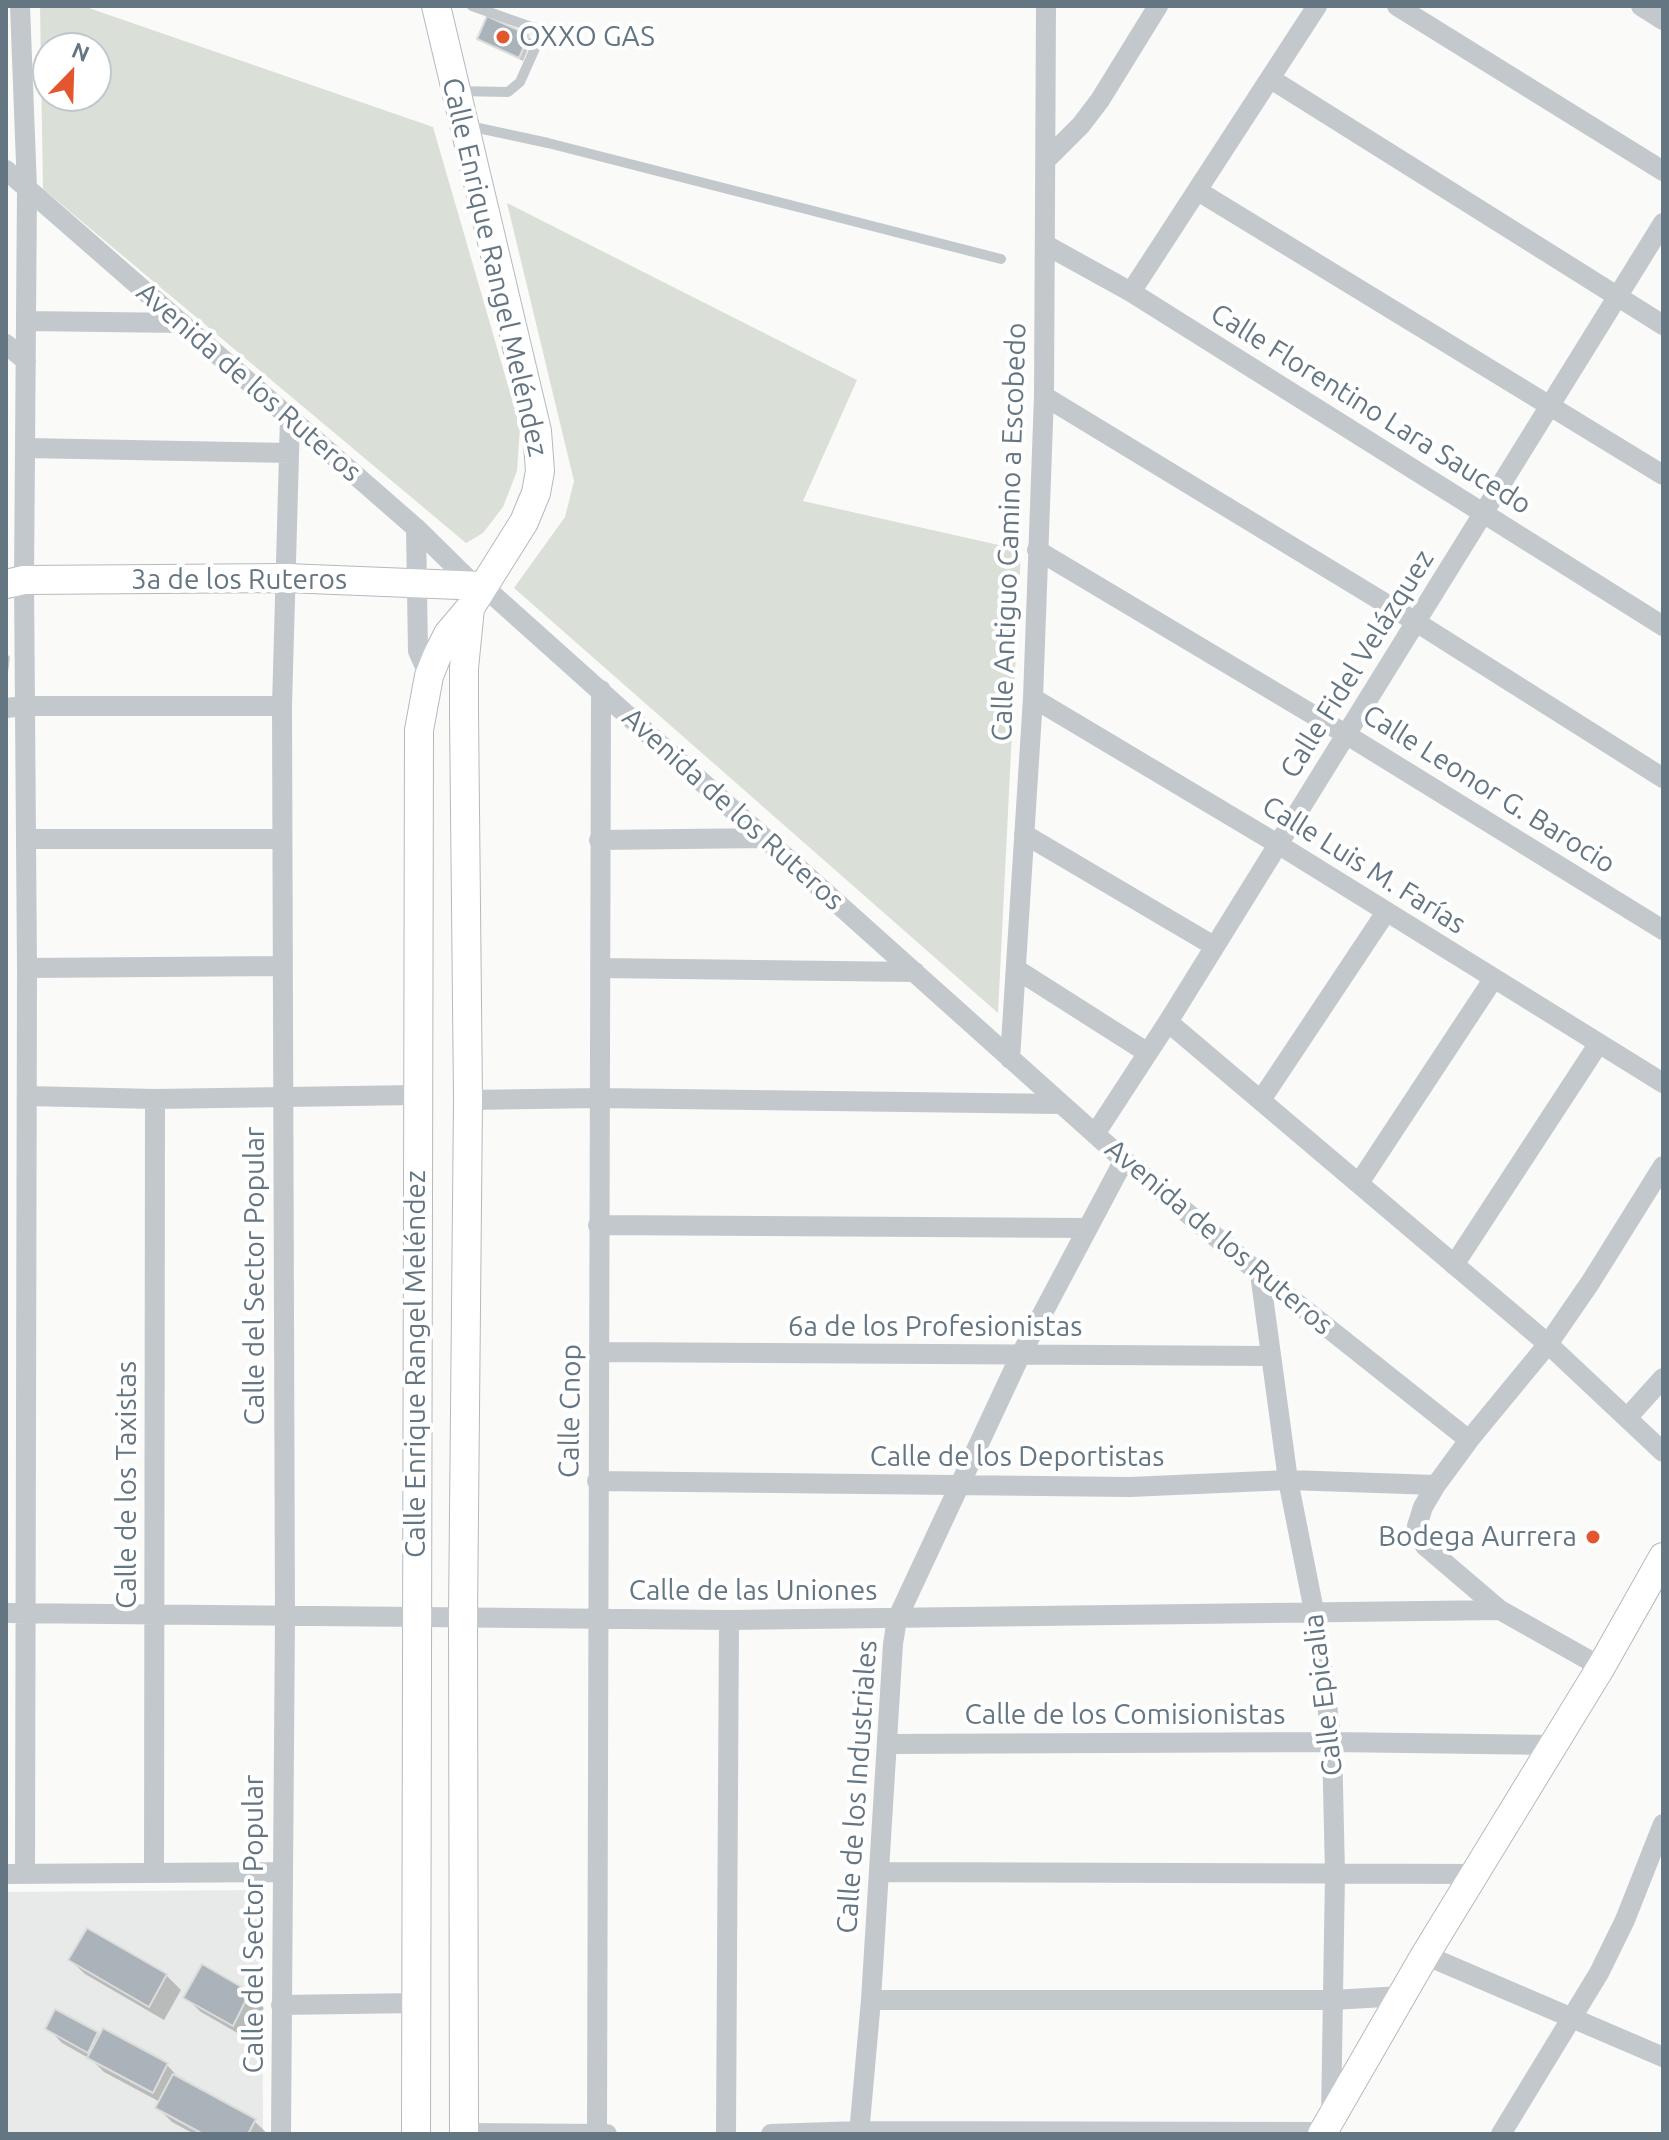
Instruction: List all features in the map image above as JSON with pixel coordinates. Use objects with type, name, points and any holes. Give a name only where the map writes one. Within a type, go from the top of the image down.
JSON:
[{"type":"street","points":[[20,6],[27,189],[26,448],[15,582],[15,707],[26,839],[27,1096],[16,1228],[15,1874],[282,1872]]},
{"type":"street","name":"Calle Enrique Rangel Meléndez","points":[[416,2134],[418,753],[429,676],[448,634],[531,507],[538,486],[539,453],[537,431],[436,6]]},
{"type":"street","name":"Calle Antiguo Camino a Escobedo","points":[[1010,1059],[1033,698],[1044,396],[1046,6]]},
{"type":"street","points":[[1046,160],[1081,125],[1100,100],[1158,6]]},
{"type":"street","points":[[1131,292],[1317,6]]},
{"type":"street","points":[[1397,6],[1663,171]]},
{"type":"street","points":[[1641,6],[1663,20]]},
{"type":"street","points":[[1271,79],[1663,325]]},
{"type":"street","name":"Avenida de los Ruteros","points":[[6,170],[416,528],[475,593],[601,690],[1124,1160],[1260,1274],[1469,1440]]},
{"type":"street","points":[[1198,191],[1663,475]]},
{"type":"street","name":"Calle Fidel Velázquez","points":[[1095,1134],[1486,513],[1663,223]]},
{"type":"street","name":"Calle Florentino Lara Saucedo","points":[[1046,245],[1131,292],[1663,626]]},
{"type":"street","points":[[26,321],[182,323]]},
{"type":"street","points":[[6,344],[26,361]]},
{"type":"street","points":[[1044,396],[1416,622],[1663,778]]},
{"type":"street","name":"Calle del Sector Popular","points":[[281,2134],[285,1617],[281,839],[290,418]]},
{"type":"street","points":[[26,448],[289,453]]},
{"type":"street","points":[[416,528],[418,651],[429,676]]},
{"type":"street","name":"Calle Leonor G. Barocio","points":[[1037,550],[1347,735],[1663,930]]},
{"type":"street","name":"3a de los Ruteros","points":[[15,582],[286,578],[416,582],[475,593]]},
{"type":"street","name":"Calle Enrique Rangel Meléndez","points":[[464,2133],[463,1617],[468,1100],[464,668],[475,593]]},
{"type":"street","name":"Calle Cnop","points":[[597,2134],[601,690]]},
{"type":"street","name":"Calle Luis M. Farías","points":[[1033,698],[1276,843],[1663,1083]]},
{"type":"street","points":[[422,710],[432,703],[444,703],[455,705],[464,713]]},
{"type":"street","points":[[15,707],[282,706]]},
{"type":"street","points":[[1024,834],[1214,946]]},
{"type":"street","points":[[599,840],[765,838]]},
{"type":"street","points":[[26,839],[281,839]]},
{"type":"street","points":[[1261,1100],[1386,912]]},
{"type":"street","points":[[27,968],[281,966]]},
{"type":"street","points":[[600,968],[915,972]]},
{"type":"street","points":[[1016,969],[1148,1053]]},
{"type":"street","points":[[1359,1183],[1494,978]]},
{"type":"street","points":[[1168,1022],[1548,1344],[1663,1452]]},
{"type":"street","points":[[1454,1265],[1599,1043]]},
{"type":"street","points":[[27,1096],[155,1099],[416,1095]]},
{"type":"street","points":[[468,1100],[599,1098],[1060,1104]]},
{"type":"street","name":"Calle de los Taxistas","points":[[154,1872],[155,1099]]},
{"type":"street","name":"Calle de los Industriales","points":[[859,2132],[897,1619],[1020,1356],[1124,1160]]},
{"type":"street","points":[[1601,1667],[1500,1610],[1452,1571],[1425,1546],[1419,1536],[1418,1518],[1436,1485],[1469,1440],[1548,1344],[1663,1166]]},
{"type":"street","points":[[598,1225],[1087,1228]]},
{"type":"street","name":"Calle Epicalia","points":[[1260,1274],[1288,1480],[1314,1611],[1332,1742],[1335,1874],[1333,2000],[1325,2129]]},
{"type":"street","name":"6a de los Profesionistas","points":[[599,1352],[1270,1356]]},
{"type":"street","points":[[1627,1418],[1663,1378]]},
{"type":"street","name":"Calle de los Deportistas","points":[[597,1481],[1130,1487],[1288,1480],[1436,1485]]},
{"type":"street","points":[[771,2134],[1325,2129],[1425,1955],[1601,1667],[1657,1568]]},
{"type":"street","name":"Calle de las Uniones","points":[[15,1613],[729,1620],[1500,1610]]},
{"type":"street","points":[[726,2134],[729,1620]]},
{"type":"street","name":"Calle de los Comisionistas","points":[[888,1744],[1332,1742],[1554,1745]]},
{"type":"street","points":[[1501,2134],[1572,2019],[1625,1920],[1661,1834]]},
{"type":"street","points":[[879,1872],[1475,1874]]},
{"type":"street","points":[[1425,1955],[1663,2057]]},
{"type":"street","points":[[871,2000],[1333,2000],[1401,1996]]},
{"type":"street","points":[[281,2005],[417,2003]]},
{"type":"street","points":[[464,2133],[607,2134]]},
{"type":"lane","points":[[455,91],[508,92],[520,82],[540,37],[534,28],[472,6]]},
{"type":"lane","points":[[463,125],[548,143],[1001,259]]},
{"type":"shaded area","points":[[40,6],[83,6],[433,127],[520,427],[517,471],[503,507],[483,533],[466,543],[43,189],[42,112],[112,112],[112,32],[40,32]]},
{"type":"shaded area","points":[[507,203],[857,380],[803,501],[1021,550],[998,1013],[514,588],[565,517],[574,481]]},
{"type":"shaded area","points":[[262,1890],[263,2134],[6,2134],[6,1892]]},
{"type":"building","name":"OXXO GAS","points":[[487,16],[529,35],[519,58],[477,39]]},
{"type":"building","points":[[87,1928],[167,1974],[149,2007],[68,1960]]},
{"type":"building","points":[[202,1964],[250,1992],[233,2026],[183,1998]]},
{"type":"building","points":[[55,2009],[98,2032],[88,2053],[45,2029]]},
{"type":"building","points":[[103,2028],[168,2063],[153,2093],[87,2058]]},
{"type":"building","points":[[173,2074],[256,2119],[248,2134],[203,2134],[155,2108]]},
{"type":"place","name":"OXXO GAS","points":[[503,37]]},
{"type":"place","name":"Bodega Aurrera","points":[[1593,1537]]}]
